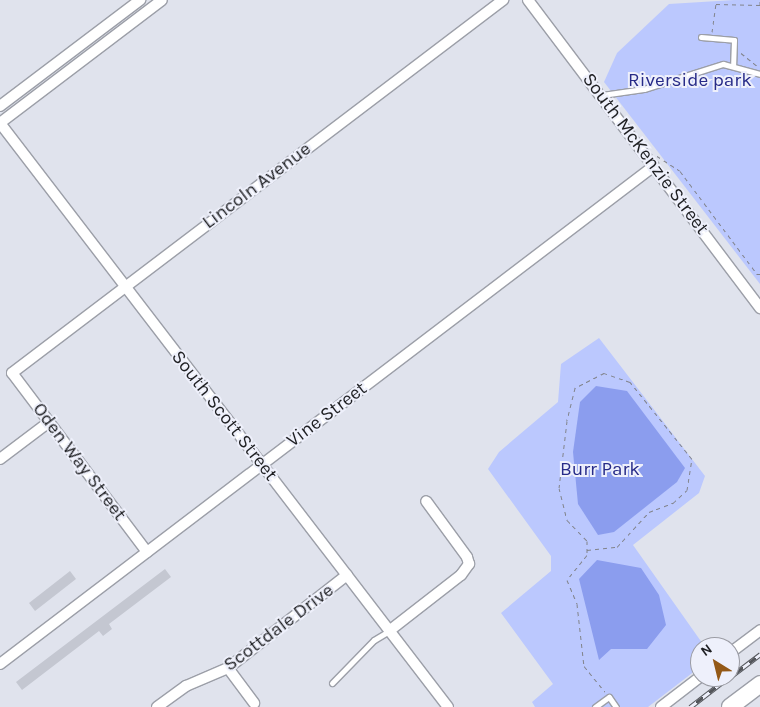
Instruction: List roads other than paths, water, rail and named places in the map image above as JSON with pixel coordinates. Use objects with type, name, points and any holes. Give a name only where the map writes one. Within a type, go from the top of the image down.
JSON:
[{"type":"main road","points":[[730,707],[760,684]]},
{"type":"street","points":[[0,106],[140,0]]},
{"type":"street","points":[[0,123],[162,0]]},
{"type":"street","name":"Lincoln Avenue","points":[[12,373],[124,286],[503,0]]},
{"type":"street","name":"South McKenzie Street","points":[[528,0],[760,308]]},
{"type":"street","name":"South Scott Street","points":[[0,123],[448,707]]},
{"type":"street","name":"Vine Street","points":[[0,664],[654,166]]},
{"type":"street","name":"Oden Way Street","points":[[12,373],[147,552]]},
{"type":"street","points":[[0,460],[49,422]]},
{"type":"street","points":[[389,631],[461,575],[469,564],[467,557],[426,501]]},
{"type":"street","name":"Scottdale Drive","points":[[158,707],[186,686],[228,668],[347,575]]},
{"type":"street","points":[[740,645],[760,630]]},
{"type":"street","points":[[228,668],[254,703]]},
{"type":"street","points":[[661,707],[690,685]]},
{"type":"lane","points":[[701,37],[734,40],[733,65]]},
{"type":"lane","points":[[602,96],[644,89],[704,68],[733,65],[760,74]]},
{"type":"lane","points":[[332,683],[374,640],[389,631]]},
{"type":"lane","points":[[595,707],[609,697],[616,707]]},
{"type":"railway","points":[[740,669],[760,654]]},
{"type":"railway","points":[[690,707],[716,687]]},
{"type":"park label","name":"Riverside park","points":[[690,81]]},
{"type":"park label","name":"Burr Park","points":[[600,470]]}]
